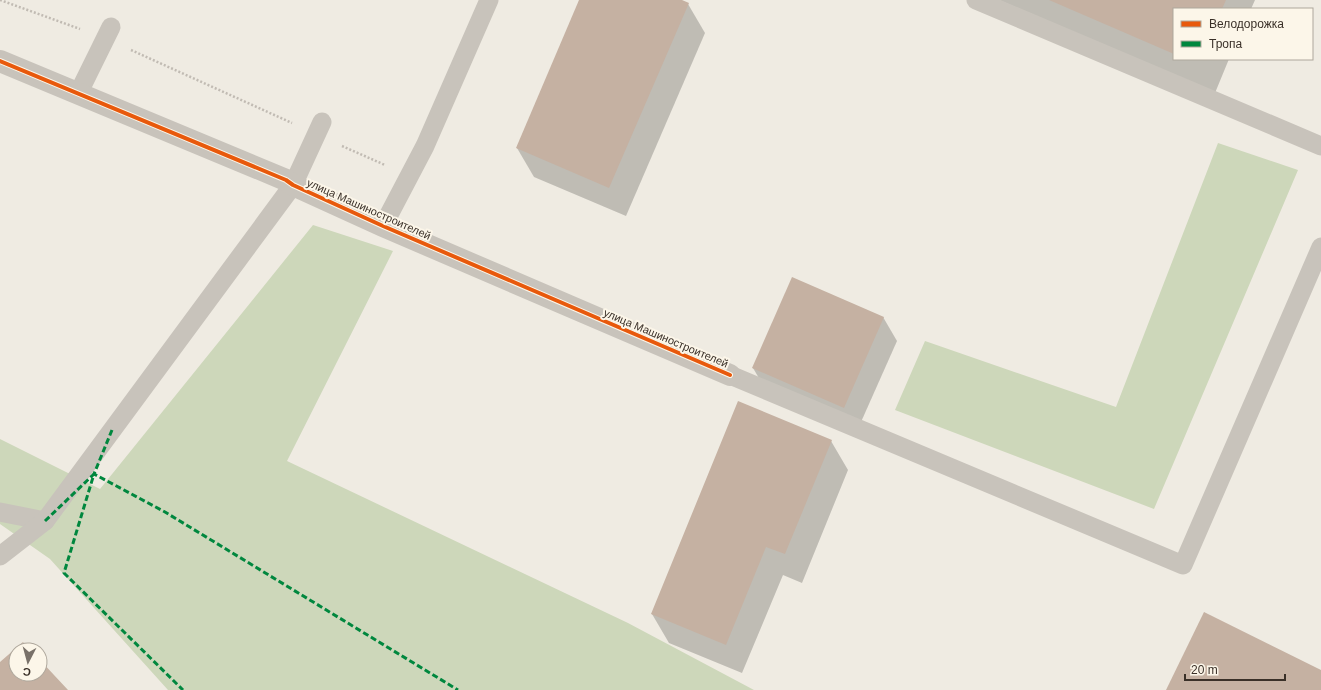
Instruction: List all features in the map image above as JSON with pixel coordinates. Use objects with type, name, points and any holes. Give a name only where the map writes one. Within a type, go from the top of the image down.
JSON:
[{"type":"street","name":"улица Машиностроителей","points":[[0,61],[286,180],[293,185],[383,226],[730,375]]},
{"type":"lane","points":[[383,226],[422,152],[489,0]]},
{"type":"lane","points":[[976,0],[1321,146]]},
{"type":"lane","points":[[78,94],[111,27]]},
{"type":"lane","points":[[0,556],[45,521],[293,185],[322,122]]},
{"type":"lane","points":[[730,375],[1183,565],[1321,247]]},
{"type":"lane","points":[[0,512],[45,521]]},
{"type":"green space","points":[[1218,143],[1298,170],[1154,509],[895,410],[925,341],[1116,407]]},
{"type":"green space","points":[[313,225],[393,251],[287,461],[628,623],[754,690],[168,690],[50,559],[0,524],[0,439],[100,489]]},
{"type":"building","points":[[579,0],[682,0],[689,3],[609,188],[516,148]]},
{"type":"building","points":[[1049,0],[1226,0],[1222,8],[1173,8],[1173,54]]},
{"type":"building","points":[[792,277],[884,317],[844,408],[752,368]]},
{"type":"building","points":[[738,401],[832,440],[785,554],[766,547],[726,645],[651,614]]},
{"type":"building","points":[[1204,612],[1321,670],[1321,690],[1166,690]]},
{"type":"building","points":[[8,655],[8,682],[48,682],[48,669],[68,690],[0,690],[0,662]]},
{"type":"marked path","points":[[112,430],[94,474],[165,512],[458,690]]},
{"type":"marked path","points":[[45,521],[94,474],[64,573],[183,690]]},
{"type":"cycle path","points":[[0,61],[286,180],[293,185],[383,226],[730,375]]}]
